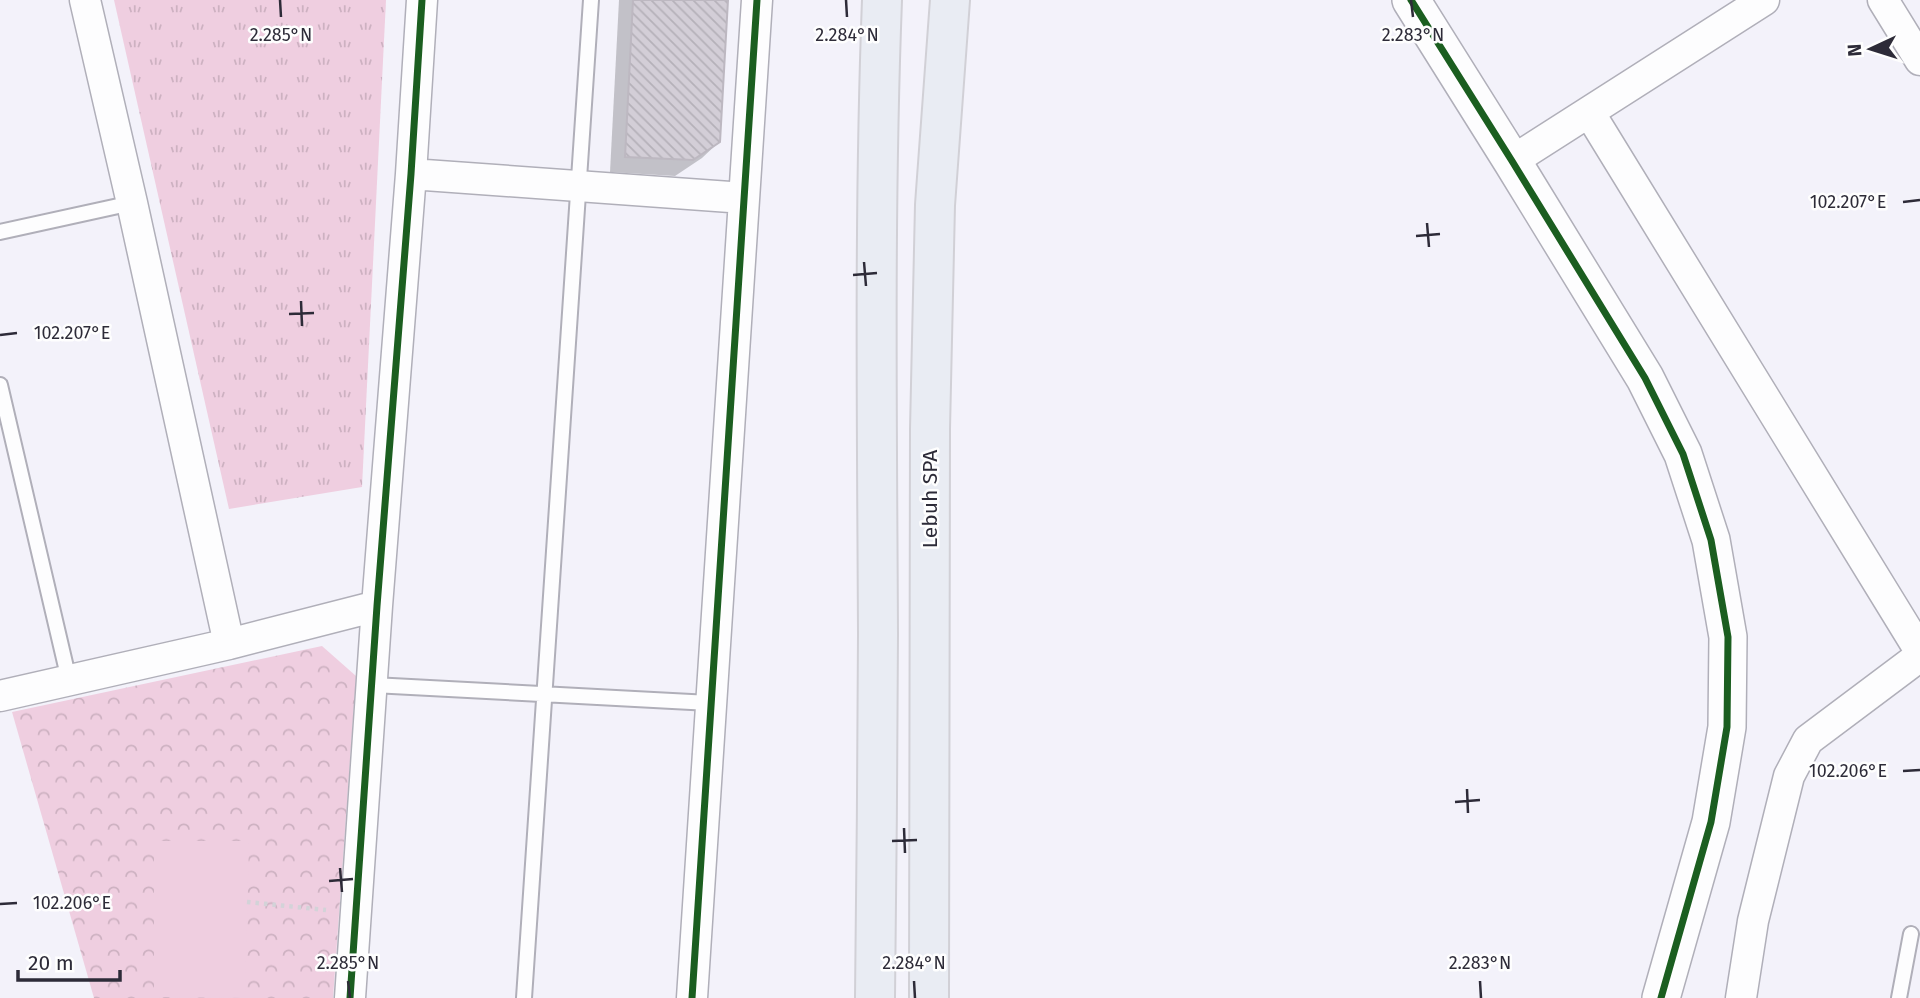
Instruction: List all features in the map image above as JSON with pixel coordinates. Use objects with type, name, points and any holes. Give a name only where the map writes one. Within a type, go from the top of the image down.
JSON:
[{"type":"highway","points":[[874,998],[878,635],[876,329],[882,0]]},
{"type":"highway","name":"Lebuh SPA","points":[[929,998],[930,429],[935,205],[950,0]]},
{"type":"street","points":[[85,0],[229,644]]},
{"type":"street","points":[[350,998],[422,0]]},
{"type":"street","points":[[692,998],[757,0]]},
{"type":"street","points":[[1411,0],[1645,378],[1683,454],[1711,540],[1728,637],[1727,727],[1711,822],[1661,998]]},
{"type":"street","points":[[1512,160],[1764,0]]},
{"type":"street","points":[[1883,0],[1920,60]]},
{"type":"street","points":[[1589,112],[1920,654],[1808,740],[1789,776],[1753,921],[1741,998]]},
{"type":"street","points":[[411,174],[744,198]]},
{"type":"street","points":[[0,696],[377,607]]},
{"type":"lane","points":[[524,998],[591,0]]},
{"type":"lane","points":[[0,232],[131,203]]},
{"type":"lane","points":[[0,384],[69,680]]},
{"type":"lane","points":[[373,685],[710,703]]},
{"type":"lane","points":[[1899,998],[1911,933]]},
{"type":"path","points":[[247,902],[356,912]]},
{"type":"green space","points":[[114,0],[386,0],[362,487],[229,509]]},
{"type":"green space","points":[[322,646],[356,676],[333,998],[94,998],[12,712]]},
{"type":"green space","points":[[154,841],[249,841],[245,998],[154,997]]},
{"type":"building","points":[[633,0],[728,0],[720,142],[693,160],[625,157]]},
{"type":"cycle path","points":[[350,998],[422,0]]},
{"type":"cycle path","points":[[692,998],[757,0]]},
{"type":"cycle path","points":[[1411,0],[1645,378],[1683,454],[1711,540],[1728,637],[1727,727],[1711,822],[1661,998]]}]
